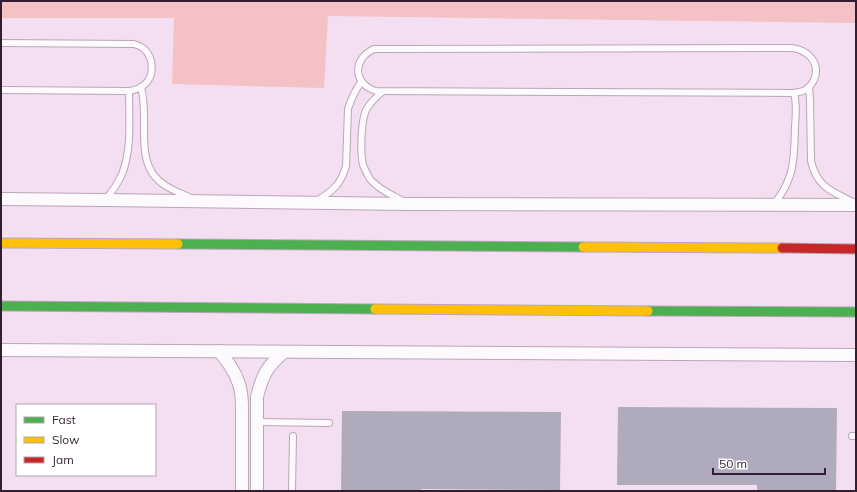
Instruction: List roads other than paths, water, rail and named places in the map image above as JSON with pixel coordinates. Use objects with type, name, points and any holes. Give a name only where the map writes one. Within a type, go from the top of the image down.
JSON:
[{"type":"main road","points":[[1,243],[856,249]]},
{"type":"main road","points":[[1,306],[856,312]]},
{"type":"street","points":[[1,199],[407,204],[856,204]]},
{"type":"street","points":[[1,350],[856,355]]},
{"type":"street","points":[[219,351],[234,373],[242,398],[242,491]]},
{"type":"street","points":[[257,491],[257,397],[260,384],[266,371],[274,360],[284,352]]},
{"type":"lane","points":[[1,43],[134,44],[143,48],[150,56],[152,66],[150,77],[144,85],[129,91],[1,90]]},
{"type":"lane","points":[[792,48],[804,51],[809,55],[815,65],[815,77],[809,87],[804,91],[794,93],[382,92],[370,90],[361,82],[358,65],[364,55],[374,49],[792,48]]},
{"type":"lane","points":[[315,203],[337,186],[344,173],[346,166],[348,110],[350,101],[361,82]]},
{"type":"lane","points":[[140,87],[144,103],[145,154],[149,168],[165,185],[198,201]]},
{"type":"lane","points":[[809,87],[811,161],[816,177],[828,189],[856,204]]},
{"type":"lane","points":[[105,200],[122,174],[127,154],[129,91]]},
{"type":"lane","points":[[382,92],[371,102],[363,118],[362,159],[366,174],[371,180],[407,204]]},
{"type":"lane","points":[[773,204],[780,197],[787,184],[794,161],[796,108],[794,93]]},
{"type":"lane","points":[[256,422],[329,423]]},
{"type":"lane","points":[[292,491],[293,436]]}]
